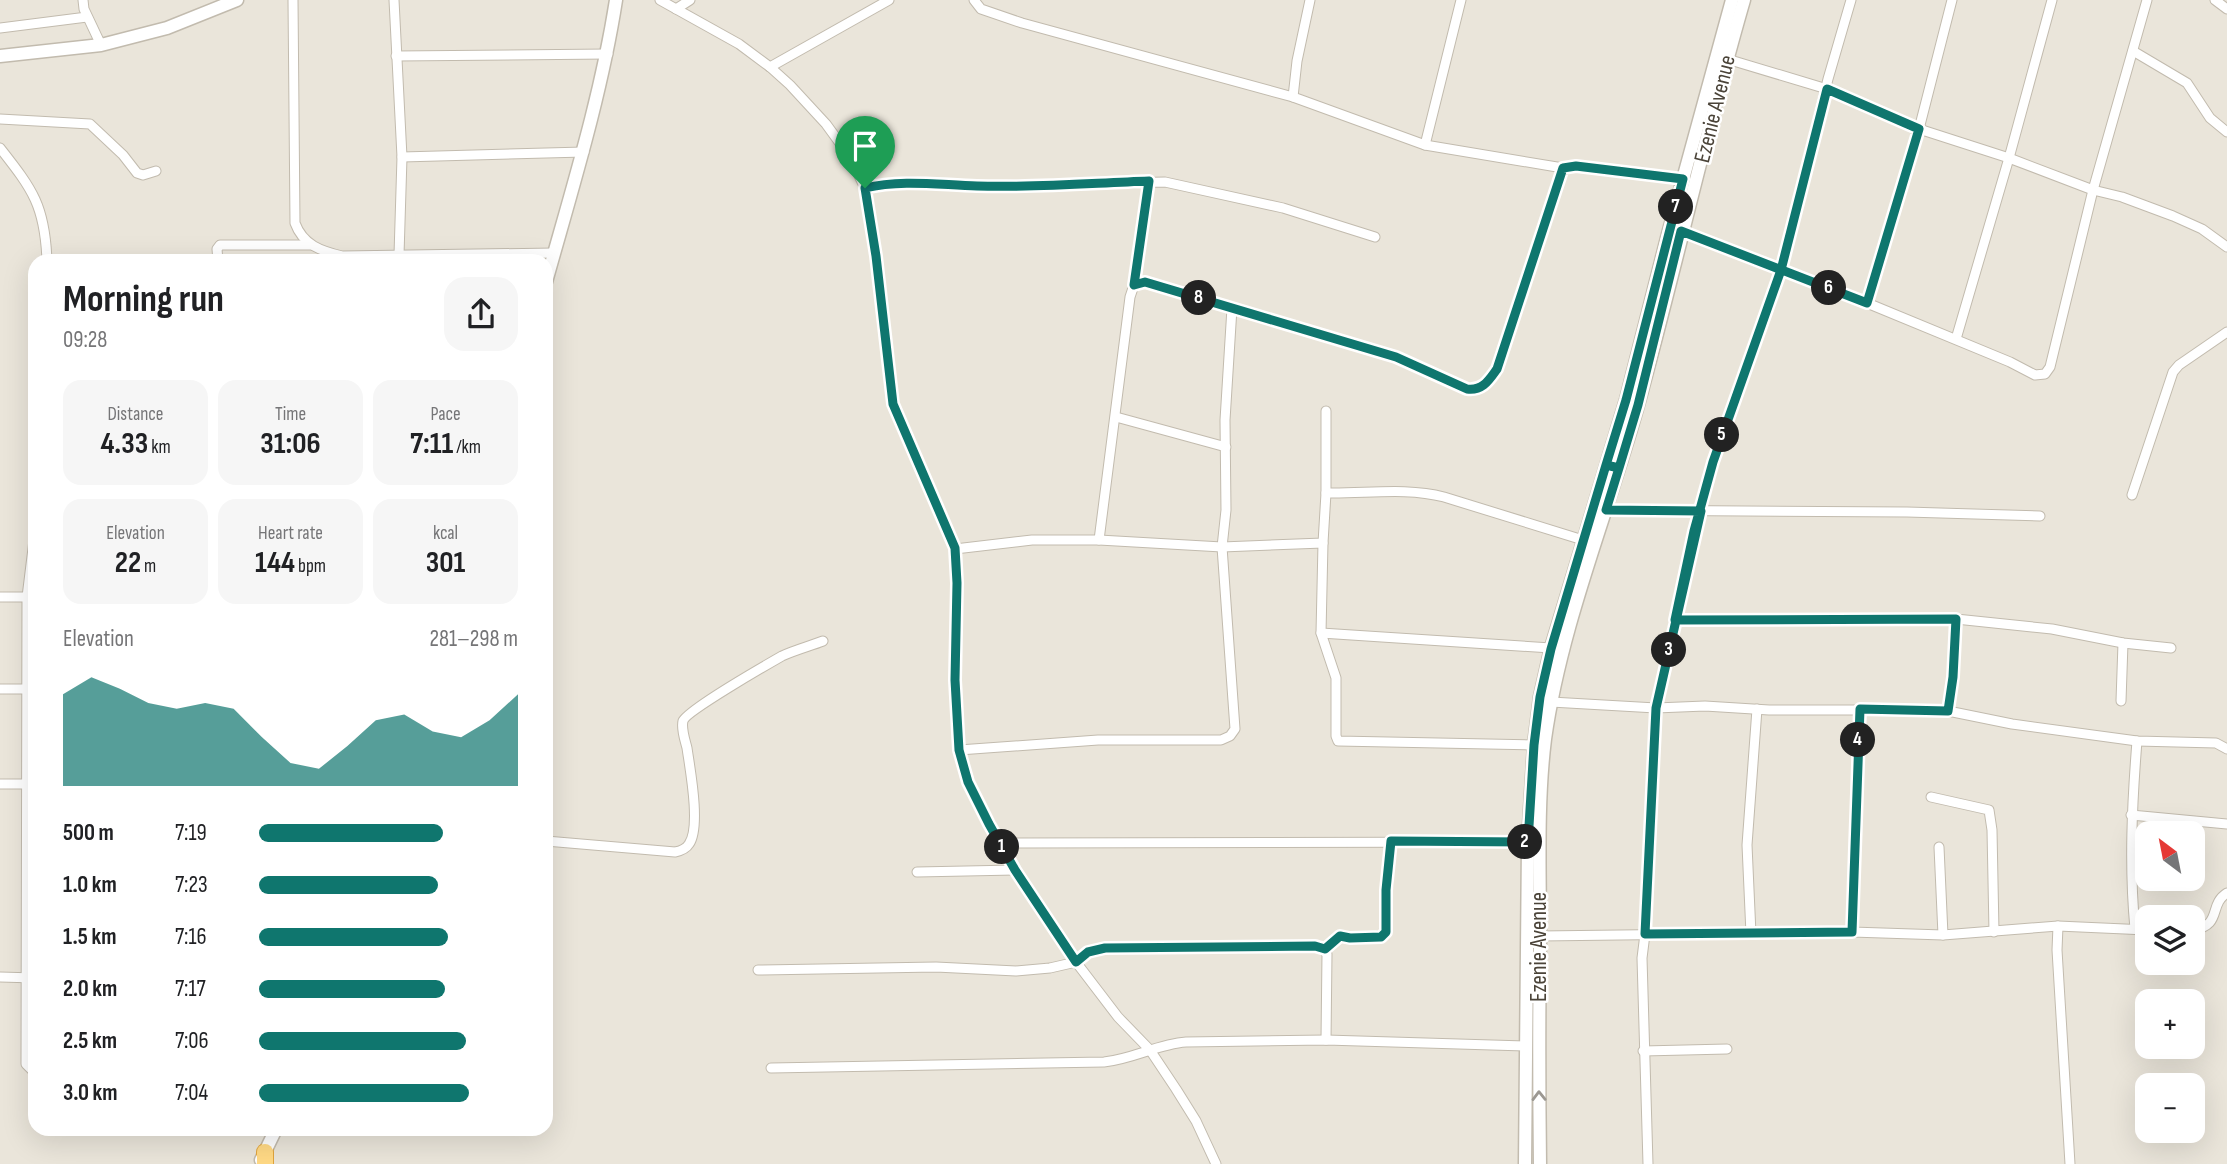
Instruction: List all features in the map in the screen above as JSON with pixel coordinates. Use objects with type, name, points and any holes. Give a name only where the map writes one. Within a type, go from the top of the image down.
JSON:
[{"type":"street","points":[[83,0],[87,17],[101,46]]},
{"type":"street","points":[[0,56],[101,46],[167,27],[237,0]]},
{"type":"street","points":[[293,0],[295,223],[299,234],[310,245]]},
{"type":"street","points":[[394,0],[402,157],[399,254]]},
{"type":"street","points":[[553,257],[584,152],[608,54],[617,0]]},
{"type":"street","points":[[660,0],[739,44],[790,85],[826,124],[850,157],[865,188],[876,256],[893,404],[955,548],[955,680],[959,750],[968,782],[1015,870],[1076,962],[1118,1017],[1150,1050],[1196,1121],[1216,1164]]},
{"type":"street","points":[[676,9],[690,0]]},
{"type":"street","points":[[770,67],[889,0]]},
{"type":"street","points":[[974,0],[981,9],[1022,23],[1293,97],[1425,145],[1563,168],[1576,166],[1683,179]]},
{"type":"street","points":[[1293,97],[1297,61],[1310,0]]},
{"type":"street","points":[[1425,145],[1461,0]]},
{"type":"street","name":"Ezenie Avenue","points":[[1540,1164],[1539,843],[1545,743],[1551,702],[1606,510],[1626,400],[1732,0]]},
{"type":"street","name":"Ezenie Avenue","points":[[1525,1164],[1528,842],[1540,697],[1583,540],[1638,405],[1681,231],[1744,0]]},
{"type":"street","points":[[1648,1164],[1642,958],[1656,708],[1713,462],[1781,270],[1851,0]]},
{"type":"street","points":[[1867,303],[1919,129],[1952,0]]},
{"type":"street","points":[[1956,340],[2010,158],[2052,0]]},
{"type":"street","points":[[1681,231],[1867,303],[2010,362],[2035,375],[2045,374],[2050,367],[2093,190],[2147,0]]},
{"type":"street","points":[[2215,0],[2227,9]]},
{"type":"street","points":[[0,28],[87,17]]},
{"type":"street","points":[[2133,51],[2187,83],[2210,118],[2227,132]]},
{"type":"street","points":[[396,56],[608,54]]},
{"type":"street","points":[[1727,59],[1827,89],[1919,129],[2173,216],[2202,229],[2227,247]]},
{"type":"street","points":[[0,119],[90,124],[123,155],[137,173],[156,171]]},
{"type":"street","points":[[0,148],[30,186],[46,233],[47,254]]},
{"type":"street","points":[[402,157],[584,152]]},
{"type":"street","points":[[1134,285],[1145,282],[1396,357],[1467,389],[1481,388],[1497,369],[1563,168]]},
{"type":"street","points":[[865,188],[909,182],[978,186],[1149,181],[1190,186],[1242,198],[1375,237]]},
{"type":"street","points":[[1099,540],[1130,297],[1149,181]]},
{"type":"street","points":[[217,254],[220,245],[310,245],[336,254]]},
{"type":"street","points":[[502,254],[554,253]]},
{"type":"street","points":[[959,750],[1098,740],[1222,740],[1230,736],[1235,729],[1222,547],[1226,497],[1225,421],[1232,308]]},
{"type":"street","points":[[2132,495],[2173,372],[2227,332]]},
{"type":"street","points":[[1326,411],[1321,633],[1336,678],[1336,736],[1340,743],[1534,745]]},
{"type":"street","points":[[1116,417],[1226,447]]},
{"type":"street","points":[[1326,493],[1423,492],[1583,540]]},
{"type":"street","points":[[1606,510],[2040,516]]},
{"type":"street","points":[[955,548],[1032,540],[1099,540],[1222,547],[1323,543]]},
{"type":"street","points":[[0,597],[28,597]]},
{"type":"street","points":[[1675,620],[1956,619],[2052,629],[2123,643],[2171,648]]},
{"type":"street","points":[[1948,711],[1956,619]]},
{"type":"street","points":[[1321,633],[1551,649]]},
{"type":"street","points":[[553,842],[675,852],[682,850],[693,835],[694,811],[692,776],[683,728],[687,714],[783,656],[823,641]]},
{"type":"street","points":[[2121,701],[2123,643]]},
{"type":"street","points":[[0,688],[28,688]]},
{"type":"street","points":[[1551,702],[1656,708],[1704,706],[1828,711],[1948,711],[2012,724],[2137,741],[2216,743],[2227,749]]},
{"type":"street","points":[[1751,934],[1747,845],[1757,709]]},
{"type":"street","points":[[1852,932],[1860,709]]},
{"type":"street","points":[[1540,936],[1852,932],[1942,935],[2058,926],[2135,929],[2131,879],[2137,741]]},
{"type":"street","points":[[0,784],[28,784]]},
{"type":"street","points":[[1931,797],[1989,810],[1993,830],[1994,932]]},
{"type":"street","points":[[2132,815],[2227,824]]},
{"type":"street","points":[[1325,949],[1340,936],[1369,938],[1384,935],[1391,841]]},
{"type":"street","points":[[1000,843],[1528,842]]},
{"type":"street","points":[[1939,847],[1942,935]]},
{"type":"street","points":[[917,872],[1015,870]]},
{"type":"street","points":[[2205,927],[2212,922],[2220,898],[2227,893]]},
{"type":"street","points":[[2058,926],[2057,950],[2070,1164]]},
{"type":"street","points":[[758,970],[936,967],[1016,971],[1076,962],[1088,952],[1105,948],[1315,946],[1325,949]]},
{"type":"street","points":[[1325,949],[1326,1040]]},
{"type":"street","points":[[0,977],[28,978]]},
{"type":"street","points":[[28,1030],[28,1066]]},
{"type":"street","points":[[771,1068],[1104,1062],[1125,1060],[1171,1043],[1186,1042],[1326,1040],[1525,1046]]},
{"type":"street","points":[[1643,1051],[1727,1049]]},
{"type":"street","points":[[263,1160],[273,1136]]},
{"type":"shaded area","points":[[0,0],[2227,0],[2227,1164],[0,1164]]},
{"type":"route","points":[[865,188],[876,256],[893,404],[955,548],[955,680],[959,750],[968,782],[989,824],[1015,870],[1076,962],[1088,952],[1105,948],[1320,946],[1325,949],[1340,936],[1381,937],[1386,932],[1386,890],[1391,841],[1528,842],[1540,697],[1551,649],[1606,465],[1619,468],[1606,510],[1701,511],[1694,531],[1656,708],[1645,934],[1852,932],[1860,709],[1948,711],[1956,619],[1675,620],[1694,531],[1701,511],[1713,462],[1781,270],[1827,89],[1919,129],[1867,303],[1781,270],[1681,231],[1638,405],[1619,468],[1606,465],[1626,400],[1683,179],[1576,166],[1563,168],[1497,369],[1488,382],[1474,390],[1396,357],[1145,282],[1134,285],[1149,181],[978,186],[909,182],[865,188]]}]
